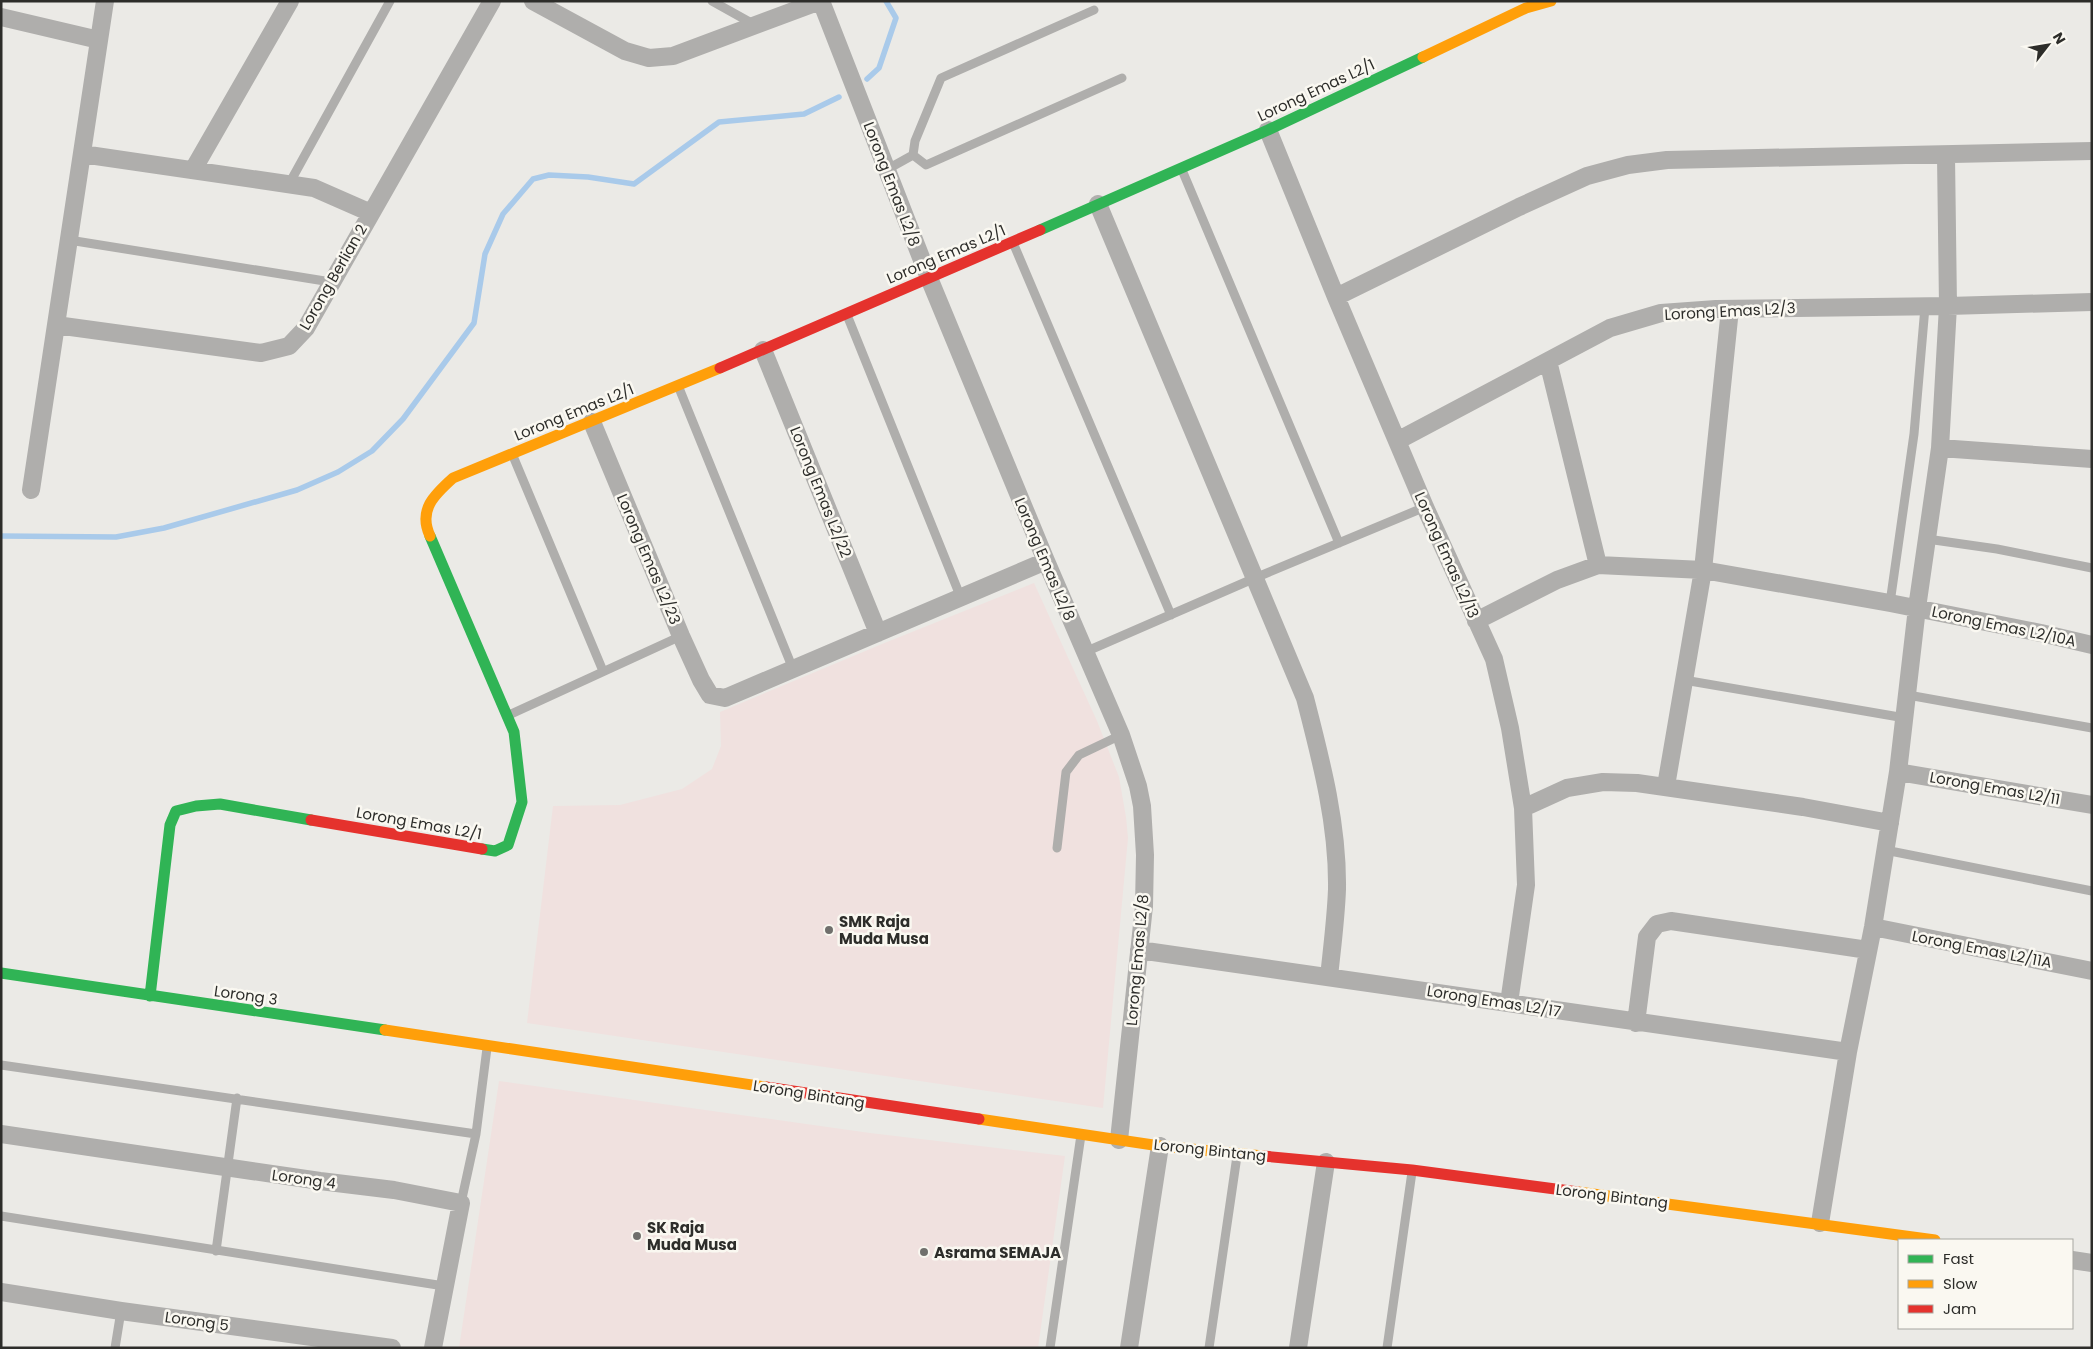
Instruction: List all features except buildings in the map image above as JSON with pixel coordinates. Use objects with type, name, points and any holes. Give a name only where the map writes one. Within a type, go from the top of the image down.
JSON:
[{"type":"street","points":[[31,490],[105,1]]},
{"type":"street","points":[[192,170],[290,1]]},
{"type":"street","name":"Lorong Berlian 2","points":[[56,325],[261,353],[289,346],[306,328],[492,1]]},
{"type":"street","points":[[533,1],[625,51],[649,58],[673,56],[820,1]]},
{"type":"street","name":"Lorong Emas L2/8","points":[[820,1],[929,278],[1046,561],[1121,735],[1132,766],[1142,806],[1145,855],[1144,906],[1119,1140]]},
{"type":"street","name":"Lorong Emas L2/1","points":[[150,996],[170,825],[176,811],[196,806],[220,804],[495,851],[508,845],[522,802],[514,732],[425,526],[425,510],[437,492],[453,478],[678,386],[846,312],[1013,242],[1268,130],[1526,8],[1551,1]]},
{"type":"street","points":[[1,17],[99,40]]},
{"type":"street","name":"Lorong Emas L2/13","points":[[1268,130],[1336,298],[1425,507],[1494,659],[1510,728],[1523,808],[1526,885],[1509,1003]]},
{"type":"street","points":[[1336,298],[1518,206],[1587,176],[1628,165],[1667,160],[1946,156],[2092,151]]},
{"type":"street","points":[[82,154],[314,188],[370,213]]},
{"type":"street","points":[[1820,1224],[1848,1052],[1873,927],[1898,772],[1917,608],[1940,448],[1948,306],[1946,156]]},
{"type":"street","points":[[1098,204],[1305,698],[1322,765],[1333,824],[1337,889],[1329,977]]},
{"type":"street","name":"Lorong Emas L2/3","points":[[1398,441],[1610,328],[1661,313],[1730,308],[1925,307],[2092,302]]},
{"type":"street","points":[[1666,786],[1703,570],[1730,308]]},
{"type":"street","name":"Lorong Emas L2/22","points":[[763,350],[878,633]]},
{"type":"street","points":[[1476,621],[1557,580],[1598,565],[1548,361]]},
{"type":"street","name":"Lorong Emas L2/23","points":[[592,422],[701,680],[710,695],[725,698],[793,669]]},
{"type":"street","points":[[1940,448],[2092,459]]},
{"type":"street","points":[[793,669],[1046,561]]},
{"type":"street","name":"Lorong Emas L2/10A","points":[[1598,565],[1703,570],[1890,602],[2092,645]]},
{"type":"street","name":"Lorong Emas L2/11","points":[[1898,772],[2092,805]]},
{"type":"street","points":[[1523,808],[1567,788],[1603,782],[1637,783],[1666,786],[1890,823]]},
{"type":"street","points":[[1636,1023],[1648,937],[1657,924],[1671,921],[1868,950]]},
{"type":"street","name":"Lorong Emas L2/11A","points":[[1873,927],[2092,971]]},
{"type":"street","name":"Lorong Emas L2/17","points":[[1139,950],[1848,1052]]},
{"type":"street","name":"Lorong 3","points":[[1,973],[487,1045]]},
{"type":"street","name":"Lorong Bintang","points":[[487,1045],[1160,1146],[1412,1170],[1928,1239]]},
{"type":"street","name":"Lorong 4","points":[[1,1134],[228,1168],[394,1190],[461,1202]]},
{"type":"street","points":[[1129,1348],[1160,1146]]},
{"type":"street","points":[[1298,1348],[1326,1162]]},
{"type":"street","points":[[433,1348],[461,1202]]},
{"type":"street","points":[[2073,1260],[2092,1263]]},
{"type":"street","name":"Lorong 5","points":[[1,1292],[121,1311],[392,1348]]},
{"type":"lane","points":[[289,184],[390,1]]},
{"type":"lane","points":[[712,1],[756,26]]},
{"type":"lane","points":[[913,155],[914,141],[941,78],[1094,10]]},
{"type":"lane","points":[[913,155],[926,165],[1122,78]]},
{"type":"lane","points":[[886,170],[913,155]]},
{"type":"lane","points":[[1180,168],[1339,543]]},
{"type":"lane","points":[[69,240],[331,282]]},
{"type":"lane","points":[[1013,242],[1171,615]]},
{"type":"lane","points":[[1890,602],[1914,434],[1925,307]]},
{"type":"lane","points":[[846,312],[961,598]]},
{"type":"lane","points":[[678,386],[793,669]]},
{"type":"lane","points":[[512,453],[603,671]]},
{"type":"lane","points":[[1085,652],[1425,507]]},
{"type":"lane","points":[[1927,539],[2016,553],[2092,568]]},
{"type":"lane","points":[[508,715],[682,636]]},
{"type":"lane","points":[[1684,680],[1905,718]]},
{"type":"lane","points":[[1908,695],[2092,728]]},
{"type":"lane","points":[[1057,848],[1066,772],[1079,755],[1121,735]]},
{"type":"lane","points":[[1885,850],[2092,891]]},
{"type":"lane","points":[[461,1202],[476,1134],[487,1045]]},
{"type":"lane","points":[[1,1065],[476,1134]]},
{"type":"lane","points":[[216,1252],[237,1098]]},
{"type":"lane","points":[[1050,1348],[1082,1134]]},
{"type":"lane","points":[[1209,1348],[1237,1153]]},
{"type":"lane","points":[[1387,1348],[1412,1170]]},
{"type":"lane","points":[[1,1216],[216,1252],[444,1286]]},
{"type":"lane","points":[[115,1348],[121,1311]]},
{"type":"shaded area","name":"SMK Raja Muda Musa","points":[[1034,583],[1097,721],[1119,777],[1126,817],[1128,838],[1103,1108],[527,1023],[553,806],[620,805],[682,789],[712,769],[721,746],[720,712]]},
{"type":"shaded area","name":"SK Raja Muda Musa","points":[[499,1081],[870,1133],[1065,1156],[1038,1348],[459,1348]]},
{"type":"waterway","points":[[867,79],[879,68],[896,18],[886,1]]},
{"type":"waterway","points":[[1,536],[116,537],[164,528],[297,490],[338,472],[372,451],[403,419],[474,323],[485,254],[503,214],[533,179],[549,175],[588,177],[634,184],[719,122],[804,114],[839,97]]},
{"type":"traffic: fast","points":[[1040,230],[1268,130],[1423,57]]},
{"type":"traffic: fast","points":[[430,536],[514,732],[522,802],[508,845],[495,851],[482,849]]},
{"type":"traffic: fast","points":[[150,996],[170,825],[176,811],[196,806],[220,804],[311,820]]},
{"type":"traffic: fast","points":[[1,973],[385,1030]]},
{"type":"traffic: slow","points":[[1423,57],[1526,8],[1551,1]]},
{"type":"traffic: slow","points":[[430,536],[427,527],[427,511],[434,497],[453,478],[720,368]]},
{"type":"traffic: slow","points":[[385,1030],[766,1087]]},
{"type":"traffic: slow","points":[[979,1119],[1160,1146],[1263,1156]]},
{"type":"traffic: slow","points":[[1578,1192],[1928,1239]]},
{"type":"traffic: jam","points":[[720,368],[1040,230]]},
{"type":"traffic: jam","points":[[311,820],[482,849]]},
{"type":"traffic: jam","points":[[766,1087],[979,1119]]},
{"type":"traffic: jam","points":[[1263,1156],[1412,1170],[1578,1192]]},
{"type":"place","name":"SMK Raja Muda Musa","points":[[829,930]]},
{"type":"place","name":"SK Raja Muda Musa","points":[[637,1236]]},
{"type":"place","name":"Asrama SEMAJA","points":[[924,1252]]}]
